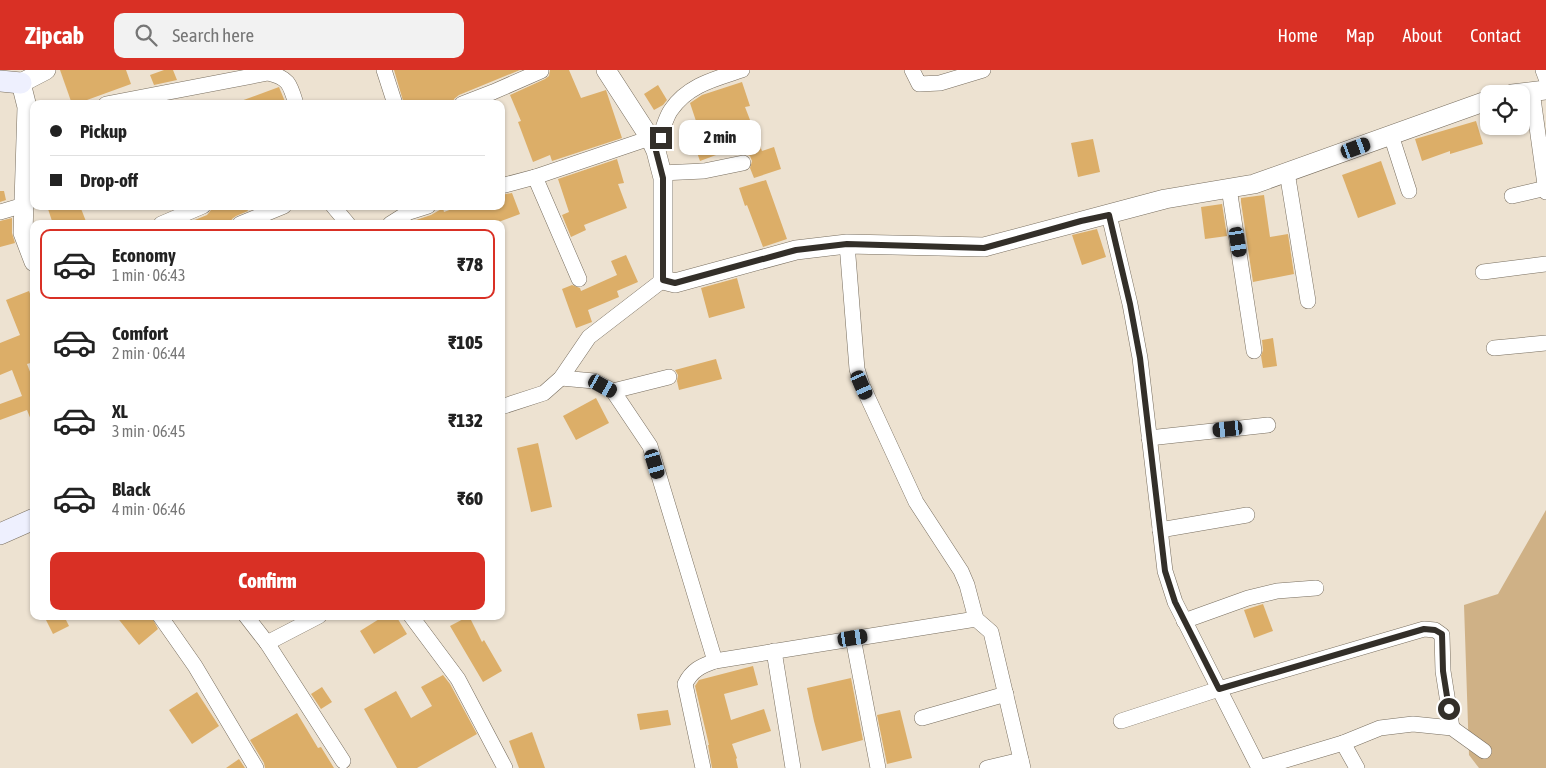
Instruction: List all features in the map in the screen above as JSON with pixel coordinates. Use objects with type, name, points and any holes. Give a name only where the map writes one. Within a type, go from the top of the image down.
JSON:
[{"type":"main road","points":[[0,534],[30,521]]},
{"type":"street","points":[[384,70],[394,100]]},
{"type":"street","points":[[606,70],[653,144],[663,178],[663,280]]},
{"type":"street","points":[[505,185],[653,144],[670,111],[702,77],[742,70]]},
{"type":"street","points":[[912,70],[919,84],[940,83],[983,70]]},
{"type":"street","points":[[1543,70],[1546,78]]},
{"type":"street","points":[[472,100],[541,71]]},
{"type":"street","points":[[127,100],[268,73],[282,76],[291,88],[295,100]]},
{"type":"street","points":[[28,76],[27,107],[30,121],[23,233],[30,251]]},
{"type":"street","points":[[1539,90],[1546,192]]},
{"type":"street","points":[[663,280],[675,283],[796,250],[847,244],[984,248],[1165,199],[1254,184],[1480,103]]},
{"type":"street","points":[[1391,135],[1409,191]]},
{"type":"street","points":[[661,173],[704,171],[743,163]]},
{"type":"street","points":[[1287,172],[1308,301]]},
{"type":"street","points":[[535,176],[579,279]]},
{"type":"street","points":[[1230,188],[1254,351]]},
{"type":"street","points":[[1512,196],[1546,188]]},
{"type":"street","points":[[0,212],[24,205]]},
{"type":"street","points":[[170,220],[194,210]]},
{"type":"street","points":[[257,216],[273,210]]},
{"type":"street","points":[[336,210],[345,220]]},
{"type":"street","points":[[395,220],[408,210]]},
{"type":"street","points":[[1109,215],[1130,304],[1140,358],[1165,571],[1175,602],[1184,621],[1259,768],[1343,743],[1380,728],[1413,724],[1452,728],[1484,751]]},
{"type":"street","points":[[847,244],[857,369],[862,385],[916,502],[961,571],[976,618],[991,632],[1022,764],[987,768]]},
{"type":"street","points":[[1483,272],[1546,264]]},
{"type":"street","points":[[505,406],[544,393],[561,378],[589,337],[663,280]]},
{"type":"street","points":[[1494,348],[1546,343]]},
{"type":"street","points":[[613,391],[669,377]]},
{"type":"street","points":[[561,378],[594,381],[613,391],[650,446],[715,661]]},
{"type":"street","points":[[1149,438],[1268,425]]},
{"type":"street","points":[[1160,530],[1247,515]]},
{"type":"street","points":[[1184,621],[1248,598],[1278,591],[1316,588]]},
{"type":"street","points":[[703,768],[685,684],[690,674],[699,667],[715,661],[976,618]]},
{"type":"street","points":[[163,620],[195,666],[256,768]]},
{"type":"street","points":[[249,620],[267,643],[343,761]]},
{"type":"street","points":[[267,643],[311,620]]},
{"type":"street","points":[[414,620],[458,679],[505,768]]},
{"type":"street","points":[[1121,721],[1219,689],[1424,629],[1435,630],[1442,634],[1443,671],[1452,728]]},
{"type":"street","points":[[853,638],[878,768]]},
{"type":"street","points":[[774,651],[793,768]]},
{"type":"street","points":[[922,718],[1006,694]]},
{"type":"street","points":[[1343,743],[1357,768]]},
{"type":"shaded area","points":[[1546,510],[1546,768],[1479,768],[1469,755],[1464,605],[1498,594]]},
{"type":"building","points":[[60,70],[126,70],[131,84],[87,100],[71,100]]},
{"type":"building","points":[[164,70],[173,70],[177,80],[154,85],[150,75]]},
{"type":"building","points":[[394,70],[520,70],[459,95],[454,100],[403,100]]},
{"type":"building","points":[[550,70],[569,70],[581,98],[606,90],[622,138],[552,161],[550,155],[533,162],[518,122],[521,121],[510,95],[545,79],[549,76]]},
{"type":"building","points":[[742,82],[750,106],[745,107],[762,151],[774,147],[781,169],[754,178],[750,168],[752,161],[750,156],[746,154],[743,145],[700,161],[690,133],[699,130],[690,103],[702,95]]},
{"type":"building","points":[[658,85],[667,100],[663,105],[654,110],[644,94]]},
{"type":"building","points":[[279,87],[284,100],[243,100]]},
{"type":"building","points":[[1476,121],[1483,144],[1450,154],[1450,151],[1422,161],[1415,139]]},
{"type":"building","points":[[1093,139],[1100,172],[1078,177],[1071,143]]},
{"type":"building","points":[[617,159],[624,183],[618,184],[627,208],[584,225],[586,230],[571,237],[562,215],[569,212],[558,179]]},
{"type":"building","points":[[1381,161],[1396,204],[1358,218],[1342,175]]},
{"type":"building","points":[[766,180],[787,239],[763,247],[739,188]]},
{"type":"building","points":[[0,191],[4,191],[6,200],[0,202]]},
{"type":"building","points":[[512,193],[520,214],[504,220],[416,220],[440,210],[444,210],[444,212],[449,210],[505,210],[505,194]]},
{"type":"building","points":[[1264,195],[1270,237],[1288,234],[1294,274],[1253,282],[1241,198]]},
{"type":"building","points":[[1222,204],[1227,236],[1205,239],[1201,207]]},
{"type":"building","points":[[48,210],[82,210],[85,220],[52,220]]},
{"type":"building","points":[[211,210],[248,211],[232,220],[195,220],[207,215]]},
{"type":"building","points":[[12,218],[12,233],[15,243],[0,247],[0,221]]},
{"type":"building","points":[[1097,229],[1106,257],[1082,265],[1072,235]]},
{"type":"building","points":[[626,255],[638,282],[617,291],[619,297],[588,310],[592,322],[576,328],[562,289],[572,285],[580,288],[581,291],[617,275],[611,261]]},
{"type":"building","points":[[737,278],[745,308],[709,318],[701,288]]},
{"type":"building","points":[[29,291],[30,294],[30,363],[27,364],[30,372],[30,418],[27,410],[0,420],[0,404],[22,396],[12,370],[0,375],[0,343],[20,335],[6,300]]},
{"type":"building","points":[[1273,338],[1277,366],[1263,368],[1261,356],[1263,350],[1262,340]]},
{"type":"building","points":[[716,359],[722,379],[679,390],[678,375],[675,370]]},
{"type":"building","points":[[596,398],[609,423],[576,440],[563,416]]},
{"type":"building","points":[[538,443],[552,507],[531,512],[517,448]]},
{"type":"building","points":[[1263,604],[1273,631],[1254,638],[1244,610]]},
{"type":"building","points":[[46,620],[66,620],[69,626],[53,634]]},
{"type":"building","points":[[119,620],[153,620],[158,629],[139,645]]},
{"type":"building","points":[[378,620],[398,620],[407,634],[374,654],[360,631]]},
{"type":"building","points":[[461,620],[471,620],[482,642],[484,640],[502,671],[483,682],[450,626]]},
{"type":"building","points":[[753,666],[758,685],[724,694],[731,720],[764,709],[771,731],[732,744],[738,768],[712,768],[709,745],[695,686],[699,680]]},
{"type":"building","points":[[443,675],[450,684],[477,734],[417,768],[397,768],[364,709],[396,691],[411,718],[432,706],[421,687]]},
{"type":"building","points":[[851,678],[863,740],[822,751],[807,688]]},
{"type":"building","points":[[322,687],[332,702],[321,709],[311,694]]},
{"type":"building","points":[[197,692],[219,726],[192,744],[169,710]]},
{"type":"building","points":[[668,710],[671,725],[640,730],[637,714]]},
{"type":"building","points":[[900,710],[912,758],[887,764],[877,715]]},
{"type":"building","points":[[297,713],[318,748],[321,747],[334,768],[265,768],[250,740]]},
{"type":"building","points":[[532,732],[545,768],[519,768],[509,741]]},
{"type":"building","points":[[239,759],[245,768],[226,768]]},
{"type":"route","points":[[661,138],[656,151],[663,178],[663,280],[675,283],[796,250],[847,244],[984,248],[1109,215],[1130,304],[1140,358],[1165,571],[1175,602],[1219,689],[1424,629],[1435,630],[1442,634],[1443,671],[1449,709]]}]
